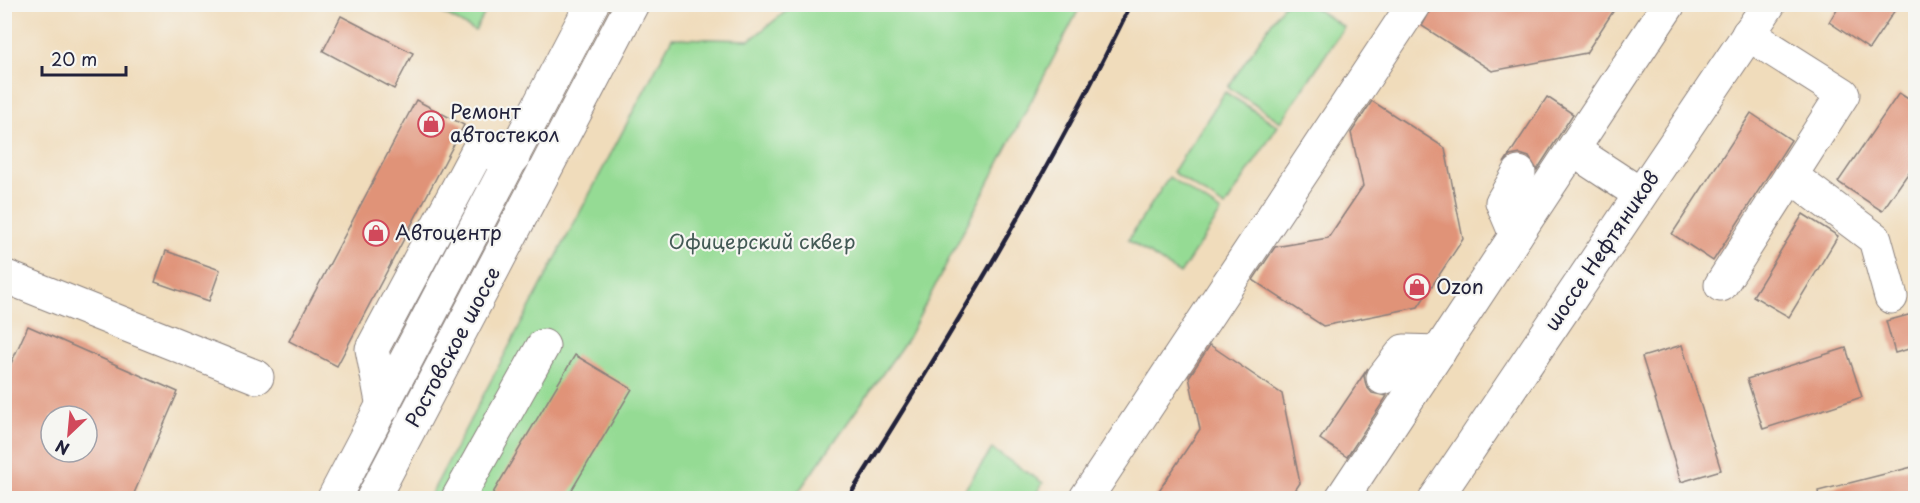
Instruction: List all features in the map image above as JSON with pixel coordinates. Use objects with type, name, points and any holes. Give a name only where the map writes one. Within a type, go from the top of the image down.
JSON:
[{"type":"main road","name":"Ростовское шоссе","points":[[334,498],[592,4]]},
{"type":"main road","name":"Ростовское шоссе","points":[[373,498],[632,4]]},
{"type":"main road","points":[[1086,498],[1414,4]]},
{"type":"main road","points":[[1342,498],[1669,4]]},
{"type":"main road","name":"шоссе Нефтяников","points":[[1436,498],[1769,4]]},
{"type":"main road","points":[[1721,285],[1843,94],[1748,34]]},
{"type":"main road","points":[[1573,150],[1641,194]]},
{"type":"main road","points":[[1516,235],[1502,202],[1519,173]]},
{"type":"main road","points":[[1791,176],[1875,239],[1891,297]]},
{"type":"main road","points":[[4,276],[257,377]]},
{"type":"main road","points":[[458,498],[543,346]]},
{"type":"main road","points":[[1383,378],[1404,351],[1439,352]]},
{"type":"green space","points":[[1284,4],[1310,5],[1344,27],[1281,122],[1228,87]]},
{"type":"green space","points":[[428,5],[489,5],[475,31]]},
{"type":"green space","name":"Офицерский сквер","points":[[794,5],[1081,5],[908,338],[794,498],[429,498],[672,38],[750,40]]},
{"type":"green space","points":[[1225,92],[1278,126],[1225,207],[1173,172]]},
{"type":"green space","points":[[1169,177],[1221,212],[1180,274],[1128,240]]},
{"type":"green space","points":[[992,449],[1043,483],[1033,498],[959,498]]},
{"type":"building","points":[[1434,4],[1618,4],[1586,53],[1492,71],[1422,26]]},
{"type":"building","points":[[1840,4],[1899,4],[1869,49],[1829,22]]},
{"type":"building","points":[[341,16],[413,53],[394,89],[323,51]]},
{"type":"building","points":[[1899,93],[1916,104],[1916,162],[1882,211],[1838,182]]},
{"type":"building","points":[[1547,97],[1573,114],[1537,170],[1529,157],[1520,154],[1510,156],[1504,163]]},
{"type":"building","name":"Автоцентр","points":[[416,100],[464,125],[337,366],[289,341]]},
{"type":"building","points":[[1372,101],[1445,148],[1463,239],[1418,307],[1323,326],[1253,280],[1275,247],[1328,238],[1363,186],[1351,133]]},
{"type":"building","points":[[1751,113],[1791,140],[1713,261],[1672,234]]},
{"type":"building","points":[[1803,214],[1838,236],[1789,317],[1753,296]]},
{"type":"building","points":[[166,251],[220,270],[209,301],[155,282]]},
{"type":"building","points":[[1916,313],[1916,347],[1895,353],[1886,321]]},
{"type":"building","points":[[28,326],[178,392],[132,498],[4,498],[4,379]]},
{"type":"building","points":[[1210,345],[1282,394],[1300,483],[1290,498],[1154,498],[1200,429],[1189,377]]},
{"type":"building","points":[[1682,345],[1721,470],[1681,482],[1642,357]]},
{"type":"building","points":[[1846,348],[1862,397],[1763,429],[1747,379]]},
{"type":"building","points":[[575,355],[632,389],[567,498],[490,498]]},
{"type":"building","points":[[1368,368],[1364,376],[1366,386],[1372,393],[1387,396],[1347,457],[1320,439]]},
{"type":"building","points":[[1916,466],[1916,498],[1819,498],[1818,491]]},
{"type":"railway","points":[[848,498],[1032,193],[1131,4]]},
{"type":"place","name":"Ремонт автостекол","points":[[431,124]]},
{"type":"place","name":"Автоцентр","points":[[376,233]]},
{"type":"place","name":"Ozon","points":[[1417,287]]}]
